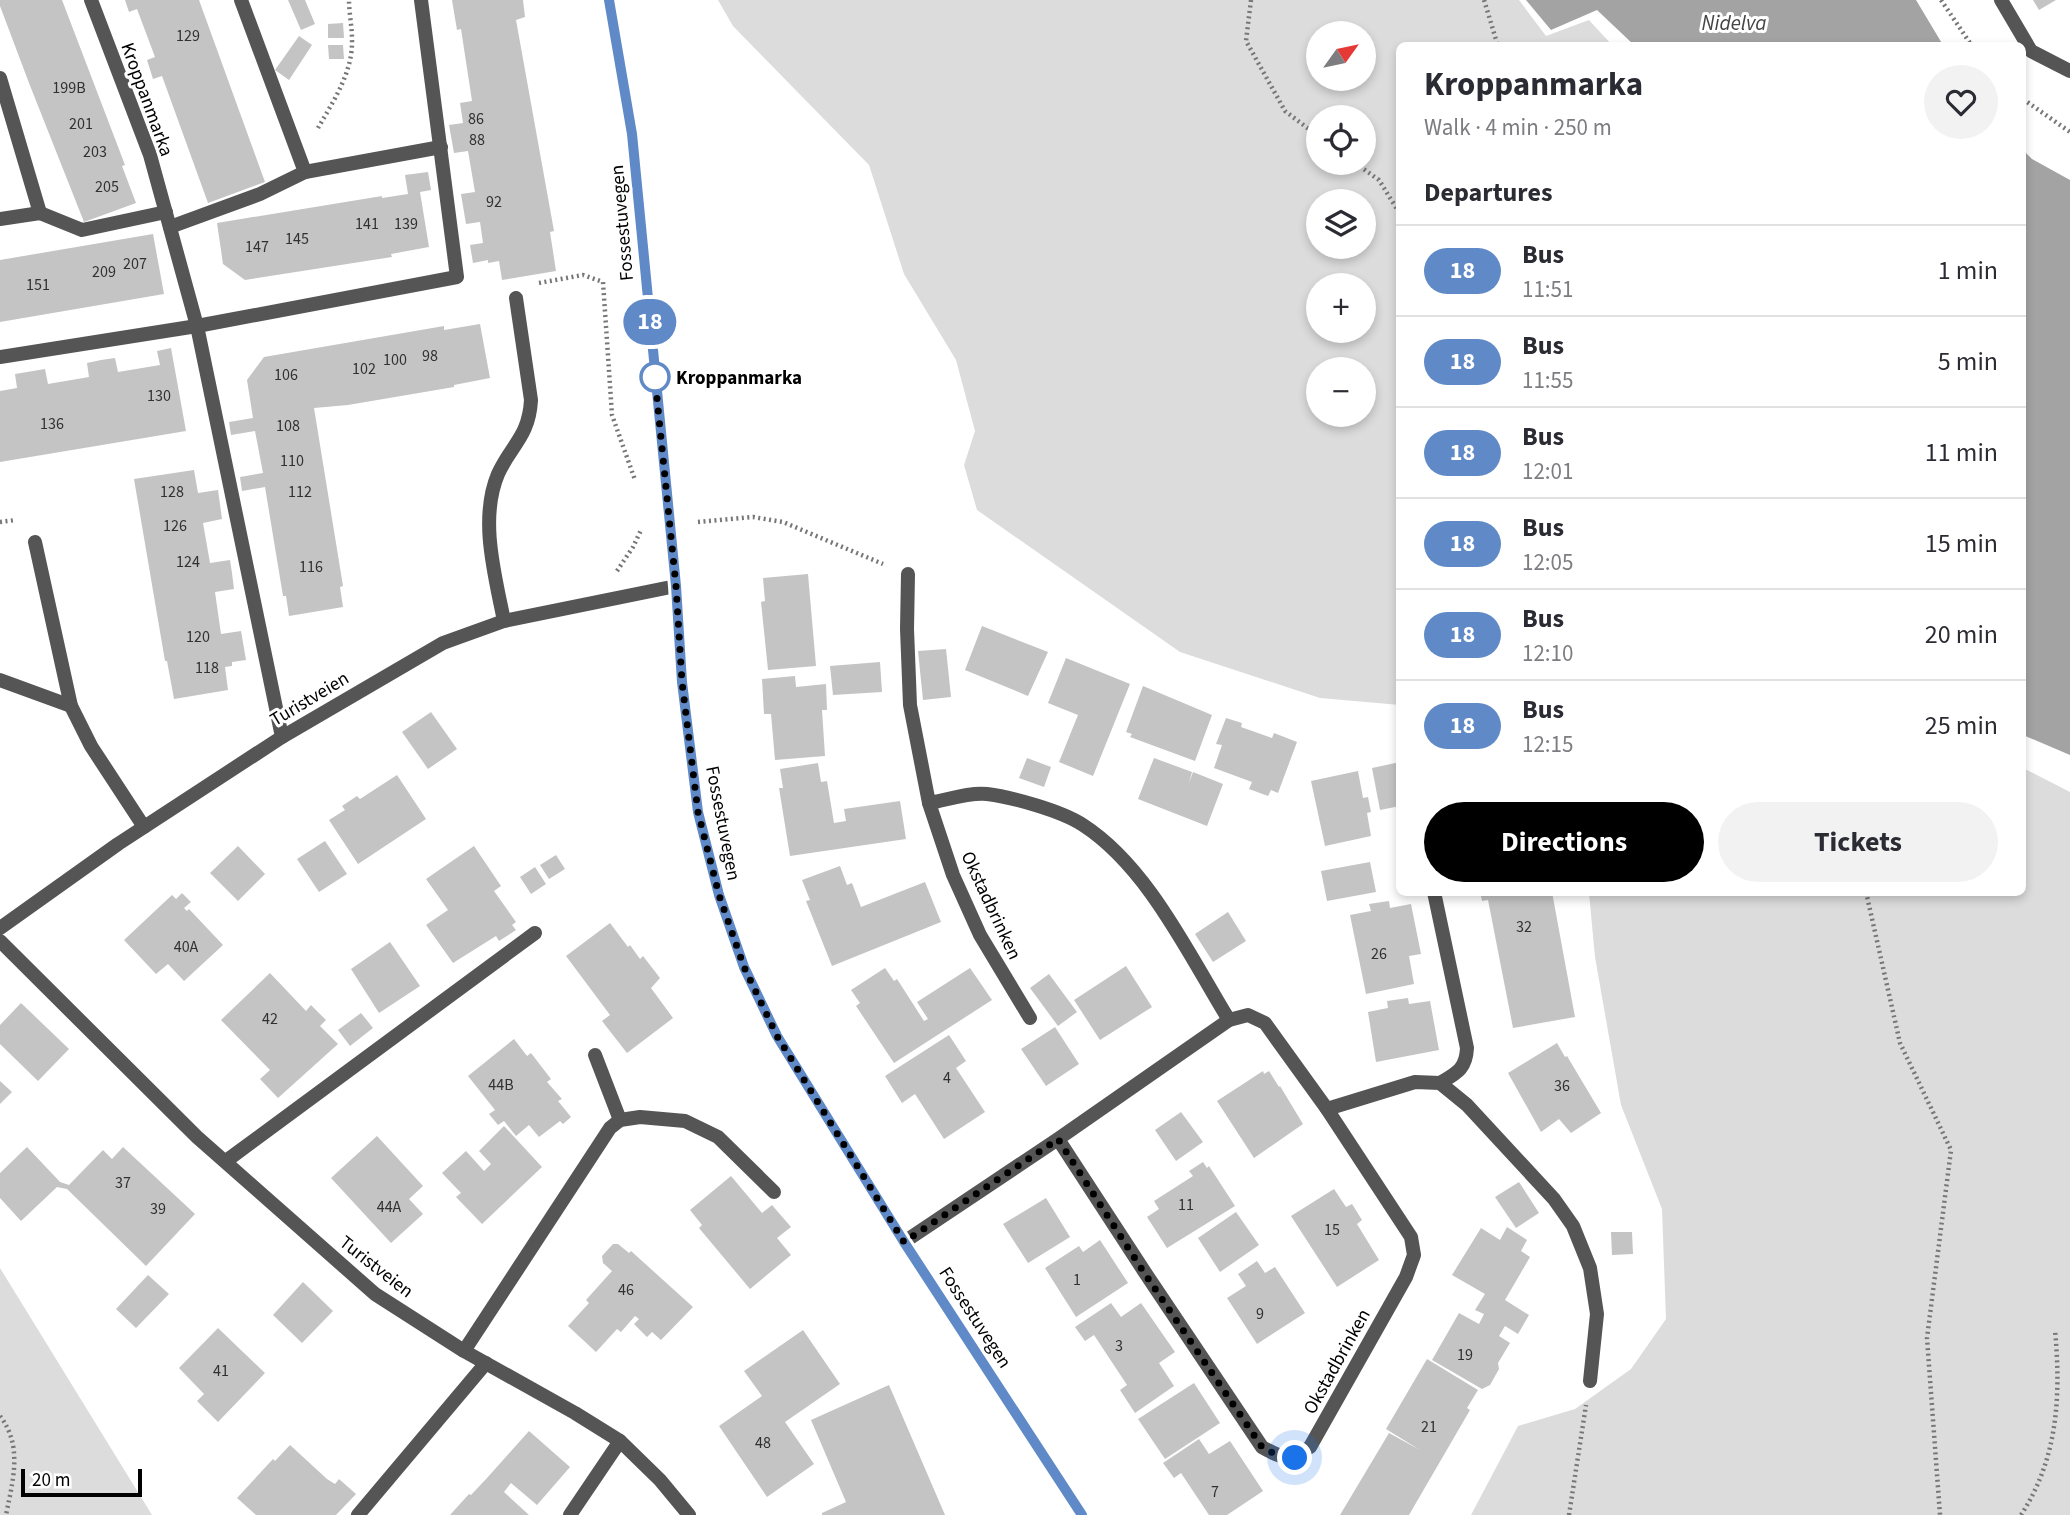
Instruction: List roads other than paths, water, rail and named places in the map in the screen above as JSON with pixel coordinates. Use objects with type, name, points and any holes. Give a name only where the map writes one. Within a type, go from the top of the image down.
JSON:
[{"type":"street","name":"Kroppanmarka","points":[[91,0],[150,155],[197,326],[282,737]]},
{"type":"street","points":[[241,0],[302,165]]},
{"type":"street","points":[[0,357],[197,326],[457,277],[421,0]]},
{"type":"street","name":"Fossestuvegen","points":[[608,0],[632,134],[676,586],[682,682],[698,812],[719,895],[739,955],[777,1036],[904,1242],[1082,1515]]},
{"type":"street","points":[[2001,0],[2026,42]]},
{"type":"street","points":[[2026,42],[2031,51],[2070,71]]},
{"type":"street","points":[[0,78],[40,212]]},
{"type":"street","points":[[170,228],[260,194],[302,165],[441,147]]},
{"type":"street","points":[[0,219],[40,212],[82,230],[166,212]]},
{"type":"street","points":[[503,621],[491,550],[492,497],[498,474],[526,427],[530,417],[531,400],[516,298]]},
{"type":"street","points":[[35,542],[71,706],[91,746],[144,827]]},
{"type":"street","name":"Okstadbrinken","points":[[908,574],[910,705],[929,803],[953,875],[980,935],[1030,1018]]},
{"type":"street","name":"Turistveien","points":[[0,928],[144,827],[282,737],[443,643],[503,621],[676,586]]},
{"type":"street","points":[[0,680],[71,706]]},
{"type":"street","points":[[904,1242],[1229,1020],[1145,883],[1111,847],[1082,824],[1032,804],[985,793],[929,803]]},
{"type":"street","points":[[1327,1109],[1415,1082],[1440,1083],[1457,1073],[1466,1061],[1467,1048],[1435,896]]},
{"type":"street","points":[[226,1161],[535,933]]},
{"type":"street","name":"Turistveien","points":[[0,941],[197,1137],[375,1294],[464,1351],[620,1441],[660,1480],[689,1515]]},
{"type":"street","name":"Okstadbrinken","points":[[1058,1139],[1262,1447],[1280,1457],[1295,1458],[1310,1447],[1406,1277],[1413,1255],[1411,1237],[1327,1109],[1265,1023],[1248,1015],[1229,1020]]},
{"type":"street","points":[[595,1055],[620,1120]]},
{"type":"street","points":[[1440,1083],[1467,1105],[1554,1199],[1573,1226],[1590,1268],[1597,1314],[1590,1381]]},
{"type":"street","points":[[464,1351],[610,1128],[620,1120],[640,1117],[685,1121],[718,1137],[774,1192]]},
{"type":"street","points":[[358,1515],[486,1363]]},
{"type":"street","points":[[570,1515],[620,1441]]},
{"type":"water","name":"Nidelva","points":[[1526,0],[1916,0],[1941,42],[1631,42],[1597,10],[1551,30]]},
{"type":"water","points":[[2026,153],[2070,180],[2070,755],[2026,736]]},
{"type":"place","name":"Kroppanmarka","points":[[655,377]]}]
